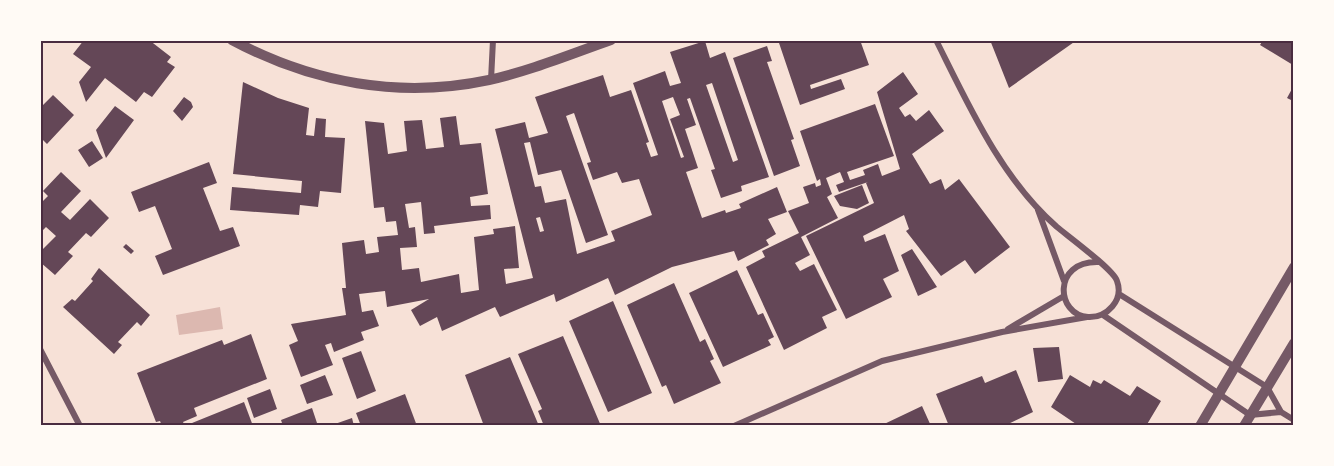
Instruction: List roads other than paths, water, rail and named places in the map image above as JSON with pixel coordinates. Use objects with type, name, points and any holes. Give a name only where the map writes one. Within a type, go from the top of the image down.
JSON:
[{"type":"street","points":[[232,40],[298,70],[355,84],[402,89],[452,87],[490,80],[611,40]]},
{"type":"street","points":[[490,80],[493,40]]},
{"type":"street","points":[[734,426],[882,361],[1002,332],[1103,315],[1113,306],[1119,294],[1117,280],[1110,268],[1098,262],[1038,210],[1002,164],[936,40]]},
{"type":"street","points":[[1038,210],[1064,281],[1064,296],[1072,310],[1087,317]]},
{"type":"street","points":[[1064,281],[1072,269],[1084,262],[1098,262]]},
{"type":"street","points":[[1200,426],[1293,267]]},
{"type":"street","points":[[1119,294],[1267,387],[1281,412],[1293,420]]},
{"type":"street","points":[[1002,332],[1064,296]]},
{"type":"street","points":[[1103,315],[1250,415],[1281,412]]},
{"type":"street","points":[[1244,426],[1293,342]]},
{"type":"street","points":[[40,349],[81,426]]}]
